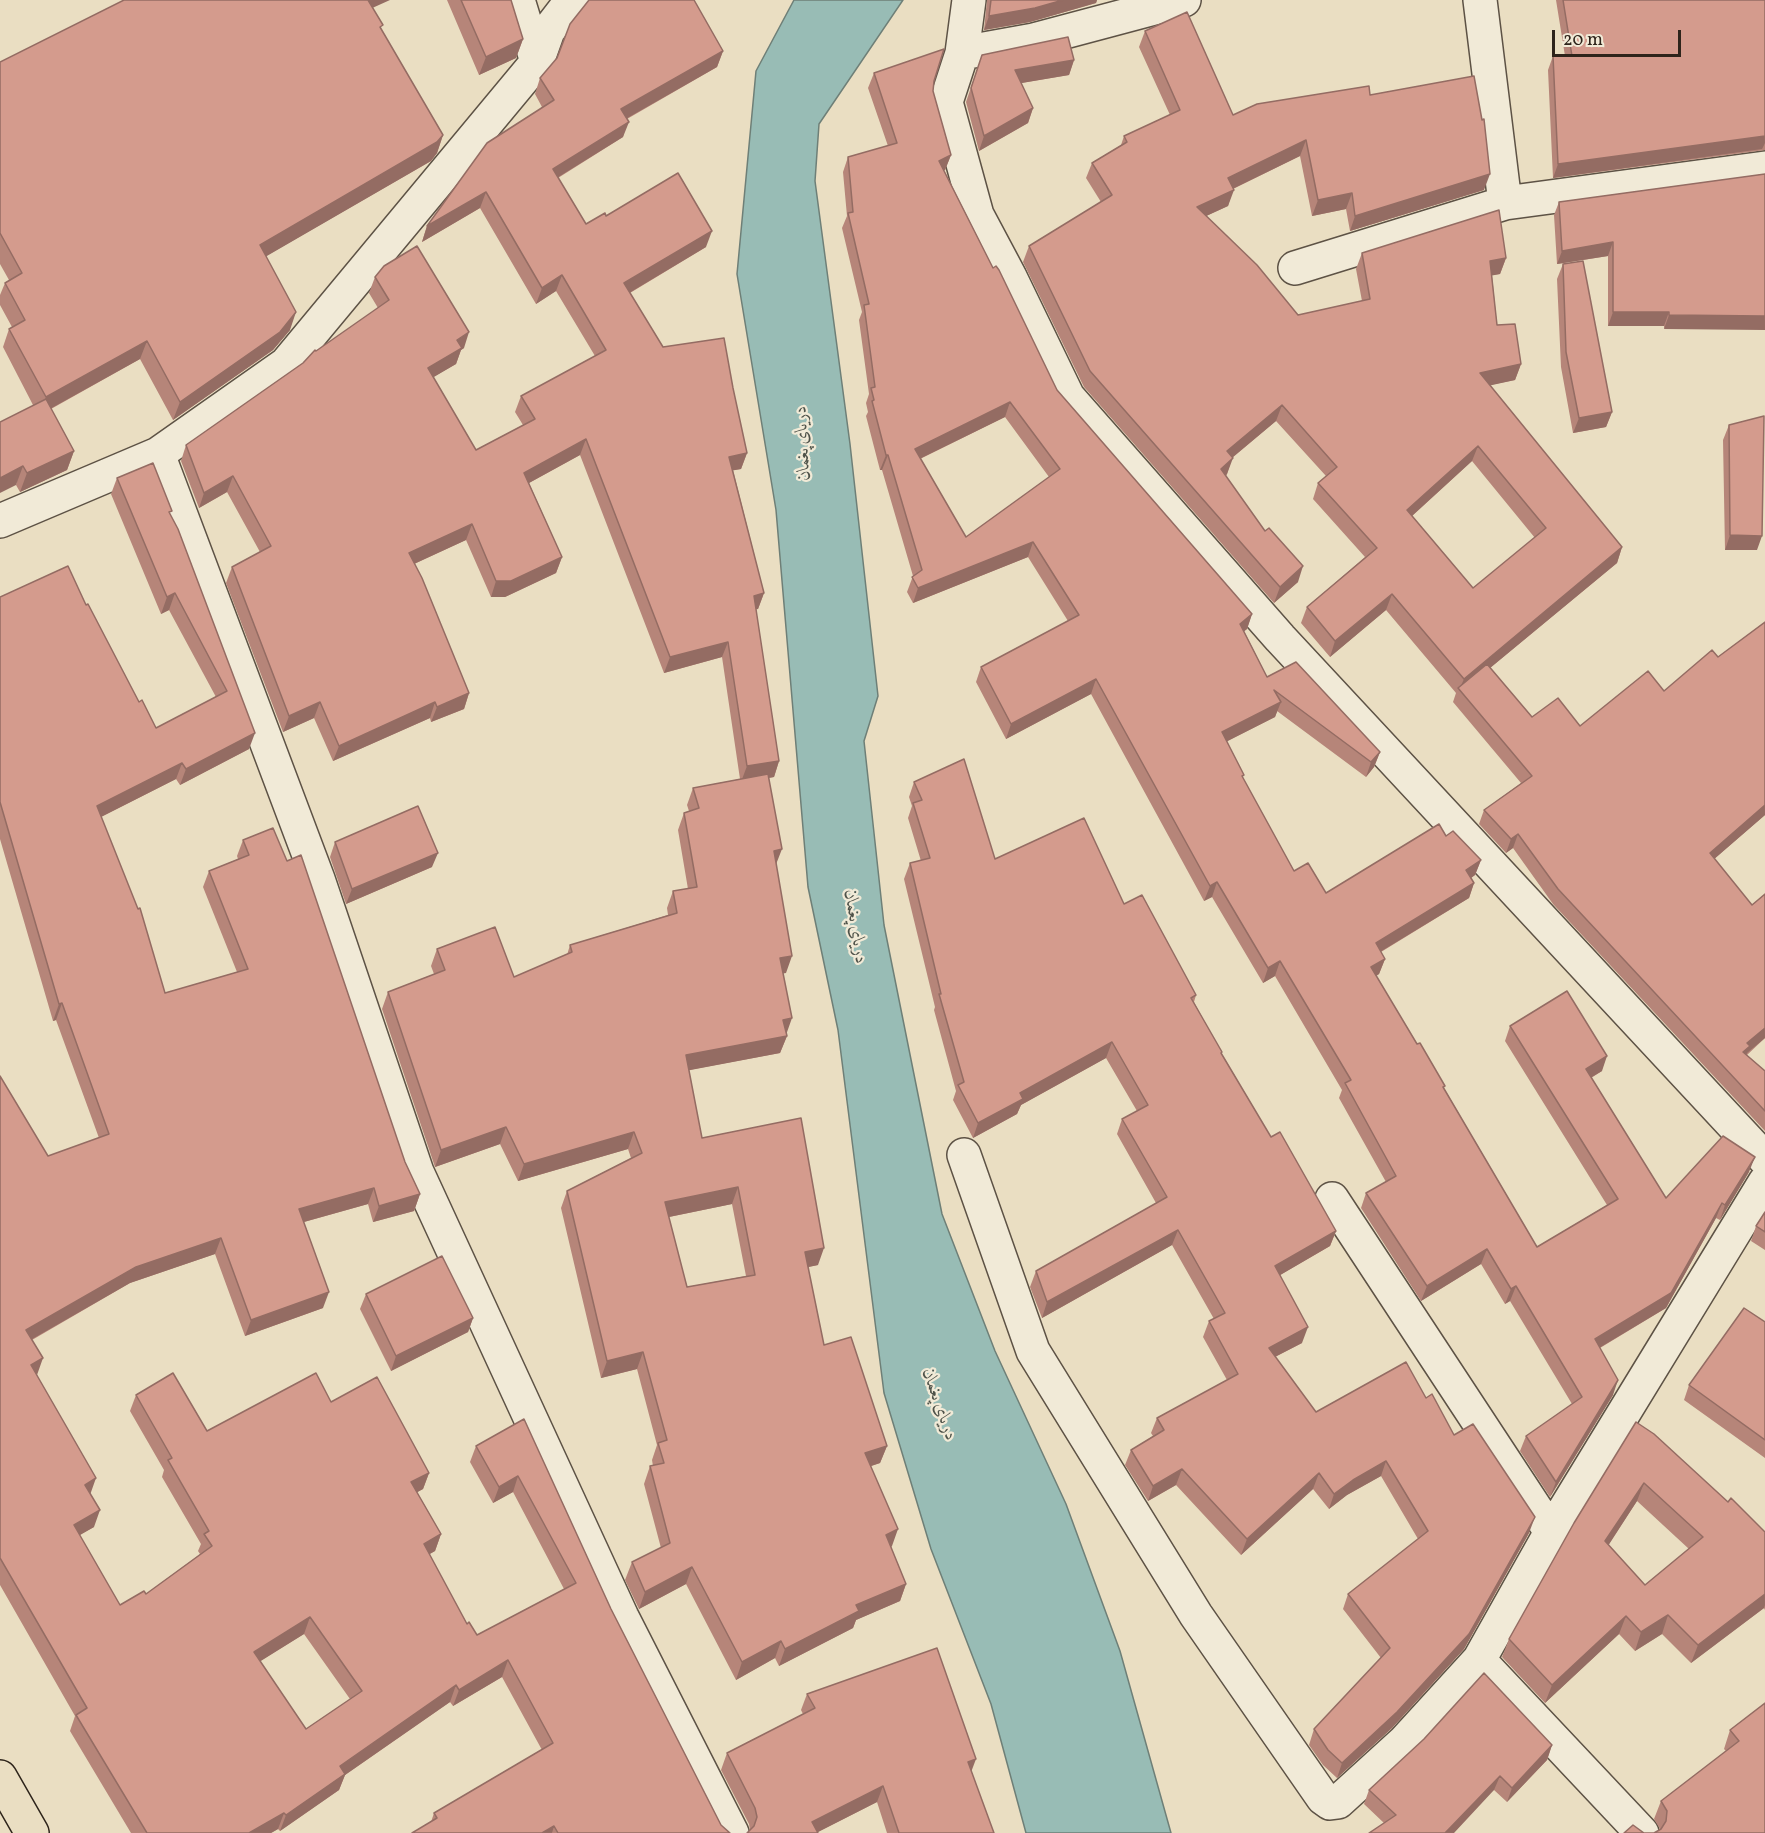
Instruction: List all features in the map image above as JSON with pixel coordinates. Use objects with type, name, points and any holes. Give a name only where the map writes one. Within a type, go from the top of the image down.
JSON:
[{"type":"main road","points":[[0,1777],[32,1833]]},
{"type":"street","points":[[518,0],[537,62]]},
{"type":"street","points":[[0,521],[158,454],[286,364],[537,62],[548,31],[572,0]]},
{"type":"street","points":[[969,0],[962,53],[946,102],[976,215],[1010,277],[1068,397],[1280,638],[1765,1159]]},
{"type":"street","points":[[962,53],[1034,40],[1184,0]]},
{"type":"street","points":[[1480,0],[1505,203]]},
{"type":"street","points":[[1294,268],[1505,203],[1765,168]]},
{"type":"street","points":[[158,454],[318,879],[417,1172],[622,1617],[732,1833]]},
{"type":"street","points":[[964,1155],[1033,1350],[1196,1615],[1323,1798],[1330,1803],[1338,1802],[1406,1741],[1479,1660],[1551,1532],[1765,1182]]},
{"type":"street","points":[[1332,1199],[1551,1532]]},
{"type":"street","points":[[1479,1660],[1642,1833]]},
{"type":"water","name":"دریای پغمان","points":[[794,0],[903,0],[819,124],[815,181],[850,444],[878,696],[864,741],[884,925],[942,1214],[995,1351],[1066,1504],[1120,1651],[1171,1833],[1026,1833],[991,1704],[931,1549],[884,1393],[838,1030],[808,887],[776,510],[737,274],[756,71]]},
{"type":"building","points":[[124,0],[368,0],[383,25],[380,27],[443,135],[437,142],[260,245],[296,312],[280,332],[180,402],[147,341],[46,397],[9,329],[25,320],[5,283],[22,273],[0,233],[0,62]]},
{"type":"building","points":[[461,0],[511,0],[523,39],[486,57]]},
{"type":"building","points":[[589,0],[694,0],[723,51],[621,109],[629,122],[553,169],[586,224],[605,213],[606,216],[678,173],[712,231],[624,283],[663,347],[724,338],[747,453],[729,457],[764,593],[754,596],[779,761],[747,766],[728,642],[670,657],[586,439],[524,473],[562,557],[511,581],[496,581],[472,524],[409,553],[422,578],[469,693],[437,707],[435,702],[339,746],[320,702],[289,716],[232,567],[271,546],[233,476],[204,493],[186,445],[303,363],[315,350],[389,300],[375,277],[384,266],[417,246],[469,332],[457,340],[462,348],[428,368],[476,450],[535,419],[521,396],[606,350],[562,275],[542,288],[486,192],[427,226],[487,143],[554,100],[540,78],[557,58],[570,24]]},
{"type":"building","points":[[991,0],[1063,0],[1035,8],[989,16]]},
{"type":"building","points":[[1563,0],[1765,0],[1765,136],[1558,164],[1553,56],[1572,56]]},
{"type":"building","points":[[1187,12],[1233,115],[1257,104],[1369,86],[1370,95],[1474,76],[1482,120],[1484,119],[1490,174],[1355,216],[1352,193],[1318,200],[1306,140],[1228,178],[1234,190],[1197,207],[1257,265],[1298,315],[1370,299],[1362,253],[1499,210],[1506,258],[1490,261],[1497,325],[1515,324],[1521,364],[1480,373],[1622,547],[1464,679],[1392,594],[1335,641],[1307,607],[1377,548],[1318,483],[1337,467],[1282,405],[1227,451],[1233,458],[1221,469],[1265,531],[1269,528],[1303,566],[1280,587],[1090,371],[1029,246],[1112,195],[1092,163],[1127,142],[1124,136],[1180,110],[1145,31]],"holes":[[[1478,446],[1546,528],[1473,588],[1407,510]]]},
{"type":"building","points":[[1068,37],[1074,60],[1015,70],[1033,108],[984,136],[971,88],[982,55]]},
{"type":"building","points":[[944,49],[933,91],[951,155],[939,161],[993,268],[996,266],[999,270],[1057,390],[1252,614],[1240,624],[1267,677],[1296,662],[1380,752],[1371,762],[1274,690],[1281,702],[1222,732],[1244,775],[1242,776],[1294,871],[1308,863],[1326,893],[1439,824],[1446,836],[1453,831],[1481,860],[1466,870],[1474,883],[1376,943],[1385,959],[1371,967],[1417,1044],[1420,1043],[1445,1086],[1443,1087],[1537,1247],[1618,1199],[1510,1026],[1567,991],[1607,1056],[1586,1069],[1666,1198],[1723,1136],[1755,1157],[1725,1205],[1722,1203],[1671,1293],[1595,1339],[1618,1380],[1556,1482],[1526,1436],[1582,1397],[1516,1286],[1511,1289],[1487,1249],[1427,1286],[1366,1193],[1396,1176],[1345,1083],[1351,1080],[1280,961],[1268,968],[1217,882],[1210,886],[1096,679],[1011,724],[981,667],[1079,615],[1033,542],[918,588],[912,577],[922,570],[888,455],[886,455],[872,401],[874,400],[871,388],[875,387],[864,305],[869,304],[848,213],[853,212],[848,157],[897,143],[874,73]],"holes":[[[1010,402],[1060,469],[966,537],[915,449]]]},
{"type":"building","points":[[1765,174],[1765,316],[1613,312],[1613,242],[1562,251],[1559,202]]},
{"type":"building","points":[[1583,261],[1612,412],[1579,418],[1566,352],[1563,264]]},
{"type":"building","points":[[46,399],[74,451],[27,473],[23,466],[0,478],[0,422]]},
{"type":"building","points":[[1764,416],[1762,536],[1730,535],[1729,425]]},
{"type":"building","points":[[153,463],[172,511],[169,512],[178,529],[255,733],[186,769],[182,763],[97,806],[138,909],[140,908],[165,993],[248,969],[209,871],[249,855],[243,840],[273,828],[287,861],[301,855],[405,1162],[420,1194],[379,1206],[374,1188],[299,1209],[329,1292],[251,1320],[221,1238],[136,1267],[26,1330],[43,1358],[31,1365],[96,1478],[85,1485],[100,1510],[74,1525],[120,1605],[144,1591],[146,1594],[212,1546],[204,1534],[209,1531],[168,1460],[172,1458],[136,1395],[173,1373],[207,1431],[316,1373],[331,1402],[377,1377],[429,1473],[411,1482],[441,1534],[424,1544],[467,1624],[469,1622],[477,1635],[576,1583],[518,1476],[499,1487],[476,1446],[524,1419],[611,1609],[721,1825],[730,1833],[558,1833],[554,1826],[542,1833],[412,1833],[437,1818],[434,1813],[553,1743],[508,1660],[459,1690],[456,1685],[340,1766],[345,1774],[286,1815],[284,1813],[249,1833],[147,1833],[76,1715],[87,1708],[0,1558],[0,1076],[48,1156],[109,1134],[62,1003],[59,1004],[0,802],[0,597],[68,566],[86,605],[88,604],[139,702],[142,700],[156,728],[227,691],[175,593],[167,597],[117,478]],"holes":[[[310,1617],[362,1691],[306,1729],[254,1652]]]},
{"type":"building","points":[[1765,622],[1765,805],[1710,853],[1752,905],[1765,894],[1765,1028],[1747,1043],[1750,1046],[1743,1052],[1765,1071],[1765,1111],[1558,889],[1518,834],[1511,839],[1484,810],[1532,776],[1458,688],[1487,664],[1532,717],[1558,698],[1580,726],[1648,671],[1664,691],[1712,650],[1718,657]]},
{"type":"building","points":[[964,759],[995,859],[1084,818],[1124,904],[1142,895],[1196,995],[1191,998],[1221,1053],[1271,1137],[1280,1132],[1336,1231],[1275,1266],[1308,1327],[1269,1348],[1316,1412],[1406,1362],[1426,1398],[1432,1394],[1454,1435],[1473,1424],[1535,1517],[1469,1634],[1397,1712],[1342,1763],[1328,1750],[1314,1729],[1390,1648],[1348,1594],[1428,1531],[1386,1461],[1334,1494],[1319,1473],[1247,1539],[1182,1469],[1153,1486],[1131,1450],[1164,1430],[1157,1418],[1238,1374],[1209,1321],[1225,1313],[1178,1230],[1047,1302],[1036,1271],[1167,1197],[1122,1119],[1148,1105],[1112,1042],[1020,1093],[1023,1099],[978,1123],[958,1085],[964,1082],[939,994],[941,994],[910,863],[930,858],[913,803],[922,800],[914,782]]},
{"type":"building","points":[[768,774],[782,849],[774,851],[792,956],[780,958],[792,1018],[783,1020],[787,1036],[686,1055],[702,1138],[801,1118],[824,1248],[805,1252],[824,1345],[851,1337],[887,1446],[865,1453],[898,1529],[886,1535],[906,1584],[856,1605],[859,1611],[785,1649],[781,1641],[742,1662],[692,1567],[645,1592],[632,1562],[670,1543],[650,1466],[664,1463],[658,1443],[667,1440],[643,1352],[607,1361],[567,1191],[642,1153],[634,1132],[524,1164],[506,1127],[441,1150],[388,992],[445,970],[437,949],[495,927],[514,977],[572,952],[570,945],[677,913],[673,891],[697,887],[684,813],[699,808],[693,788]],"holes":[[[738,1187],[755,1275],[687,1287],[665,1202]]]},
{"type":"building","points":[[418,806],[438,853],[352,889],[335,842]]},
{"type":"building","points":[[1765,1212],[1765,1232],[1756,1226]]},
{"type":"building","points":[[442,1256],[473,1318],[396,1356],[366,1294]]},
{"type":"building","points":[[1744,1308],[1765,1322],[1765,1440],[1689,1385]]},
{"type":"building","points":[[1636,1422],[1654,1434],[1728,1502],[1731,1498],[1765,1532],[1765,1594],[1698,1645],[1668,1615],[1641,1632],[1626,1616],[1552,1685],[1509,1639],[1574,1523]],"holes":[[[1644,1483],[1703,1537],[1645,1585],[1605,1541]]]},
{"type":"building","points":[[937,1648],[976,1759],[968,1762],[994,1833],[899,1833],[883,1786],[812,1822],[818,1833],[747,1833],[754,1826],[757,1817],[755,1808],[727,1753],[815,1708],[807,1694]]},
{"type":"building","points":[[1484,1673],[1552,1745],[1512,1788],[1500,1776],[1445,1833],[1369,1833],[1396,1815],[1369,1790],[1424,1739]]},
{"type":"building","points":[[1765,1703],[1765,1833],[1654,1833],[1661,1829],[1666,1821],[1667,1811],[1661,1801],[1739,1741],[1730,1730]]},
{"type":"building","points":[[1633,1825],[1644,1833],[1624,1833]]}]
